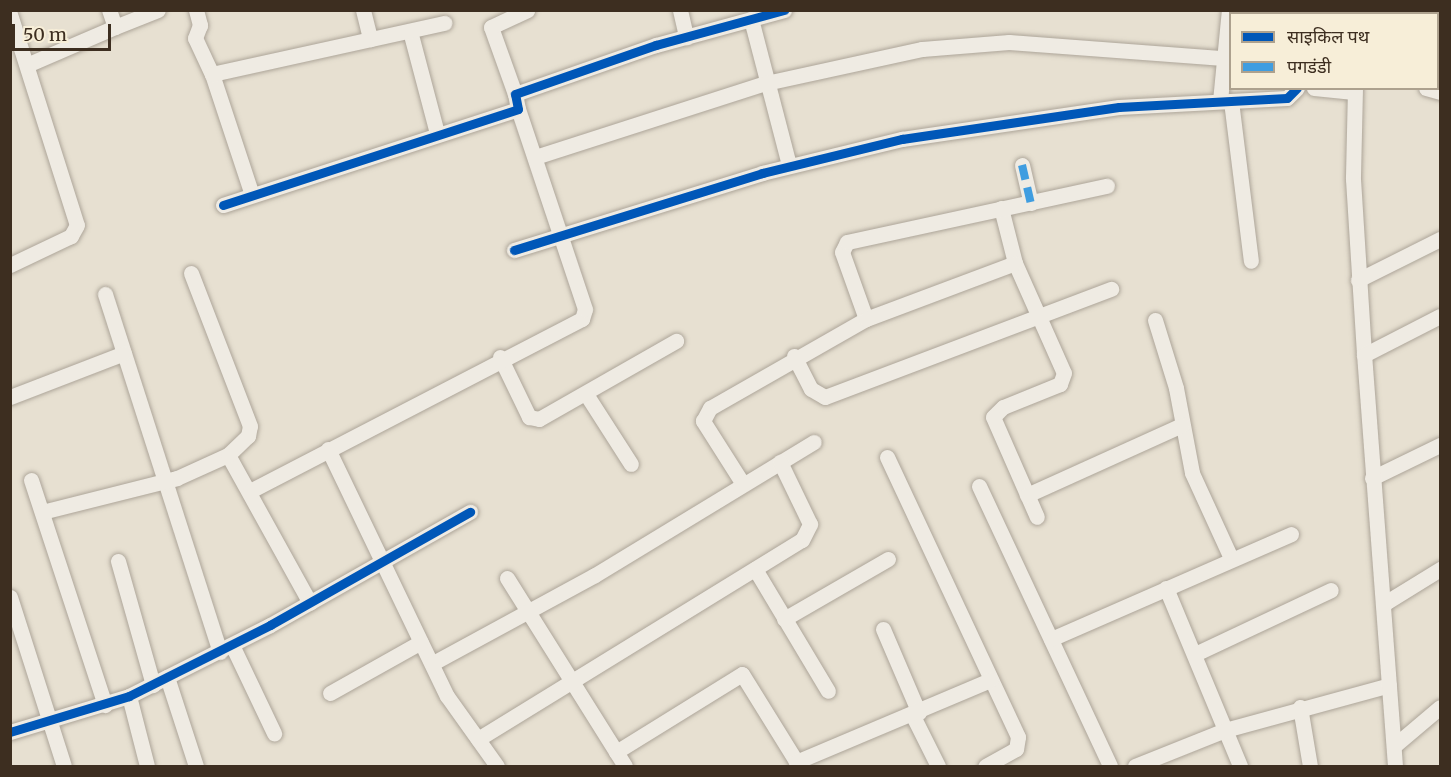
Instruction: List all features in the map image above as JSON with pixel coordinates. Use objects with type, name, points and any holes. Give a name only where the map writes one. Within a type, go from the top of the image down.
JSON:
[{"type":"street","points":[[109,10],[115,27]]},
{"type":"street","points":[[29,64],[158,10]]},
{"type":"street","points":[[196,10],[200,25],[195,38],[212,74],[252,195]]},
{"type":"street","points":[[363,10],[370,39]]},
{"type":"street","points":[[250,491],[585,314],[562,237],[491,27],[527,10]]},
{"type":"street","points":[[680,10],[686,37]]},
{"type":"street","points":[[223,205],[437,133],[686,37],[784,10]]},
{"type":"street","points":[[10,14],[29,64],[77,225],[71,236],[10,265]]},
{"type":"street","points":[[1229,17],[1223,58],[1226,101],[1251,261]]},
{"type":"street","points":[[751,19],[789,165]]},
{"type":"street","points":[[212,74],[444,23]]},
{"type":"street","points":[[410,31],[437,133]]},
{"type":"street","points":[[535,157],[766,83],[921,49],[1009,42],[1223,58]]},
{"type":"street","points":[[514,250],[789,165],[902,139],[1016,121],[1226,101],[1287,98],[1295,90]]},
{"type":"street","points":[[1354,90],[1358,280],[1372,478],[1385,603],[1395,766]]},
{"type":"street","points":[[1022,165],[1031,203]]},
{"type":"street","points":[[866,319],[842,252],[847,242],[1107,186]]},
{"type":"street","points":[[1001,208],[1015,263],[1064,378],[1054,388],[1003,407],[993,423],[1038,517]]},
{"type":"street","points":[[1358,280],[1440,239]]},
{"type":"street","points":[[743,484],[704,414],[795,356],[866,319],[1015,263]]},
{"type":"street","points":[[42,512],[163,482],[228,455],[250,426],[191,273]]},
{"type":"street","points":[[795,356],[811,389],[825,397],[1111,289]]},
{"type":"street","points":[[105,294],[163,482],[226,648],[274,733]]},
{"type":"street","points":[[1364,356],[1440,316]]},
{"type":"street","points":[[1155,320],[1192,473],[1231,558]]},
{"type":"street","points":[[500,357],[532,420],[586,394],[676,341]]},
{"type":"street","points":[[10,397],[124,353]]},
{"type":"street","points":[[586,394],[630,464]]},
{"type":"street","points":[[1027,495],[1182,425]]},
{"type":"street","points":[[433,663],[527,613],[814,442]]},
{"type":"street","points":[[1372,478],[1440,445]]},
{"type":"street","points":[[328,449],[421,642],[478,739],[497,766]]},
{"type":"street","points":[[228,455],[310,603]]},
{"type":"street","points":[[887,457],[966,615],[990,680],[1019,743],[985,766]]},
{"type":"street","points":[[478,739],[573,684],[802,540],[810,524],[780,462]]},
{"type":"street","points":[[31,480],[105,705]]},
{"type":"street","points":[[980,486],[1110,766]]},
{"type":"street","points":[[10,732],[105,705],[153,685],[382,564],[470,512]]},
{"type":"street","points":[[1051,639],[1231,558],[1292,534]]},
{"type":"street","points":[[784,619],[888,559]]},
{"type":"street","points":[[118,561],[153,685]]},
{"type":"street","points":[[755,569],[828,691]]},
{"type":"street","points":[[1385,603],[1440,569]]},
{"type":"street","points":[[507,578],[625,766]]},
{"type":"street","points":[[1166,588],[1240,766]]},
{"type":"street","points":[[1195,654],[1331,590]]},
{"type":"street","points":[[10,597],[48,722],[64,766]]},
{"type":"street","points":[[883,629],[938,766]]},
{"type":"street","points":[[330,693],[421,642]]},
{"type":"street","points":[[616,752],[742,674],[798,764],[990,680]]},
{"type":"street","points":[[167,677],[196,766]]},
{"type":"street","points":[[1135,766],[1225,729],[1300,707],[1389,685]]},
{"type":"street","points":[[129,696],[147,766]]},
{"type":"street","points":[[1300,707],[1310,766]]},
{"type":"street","points":[[1394,746],[1440,707]]},
{"type":"marked path","points":[[1022,165],[1031,203]]},
{"type":"cycle path","points":[[223,205],[518,109],[515,94],[656,45],[784,10]]},
{"type":"cycle path","points":[[514,250],[762,173],[902,139],[1119,107],[1287,98],[1295,90]]},
{"type":"cycle path","points":[[10,732],[129,696],[270,625],[470,512]]}]
